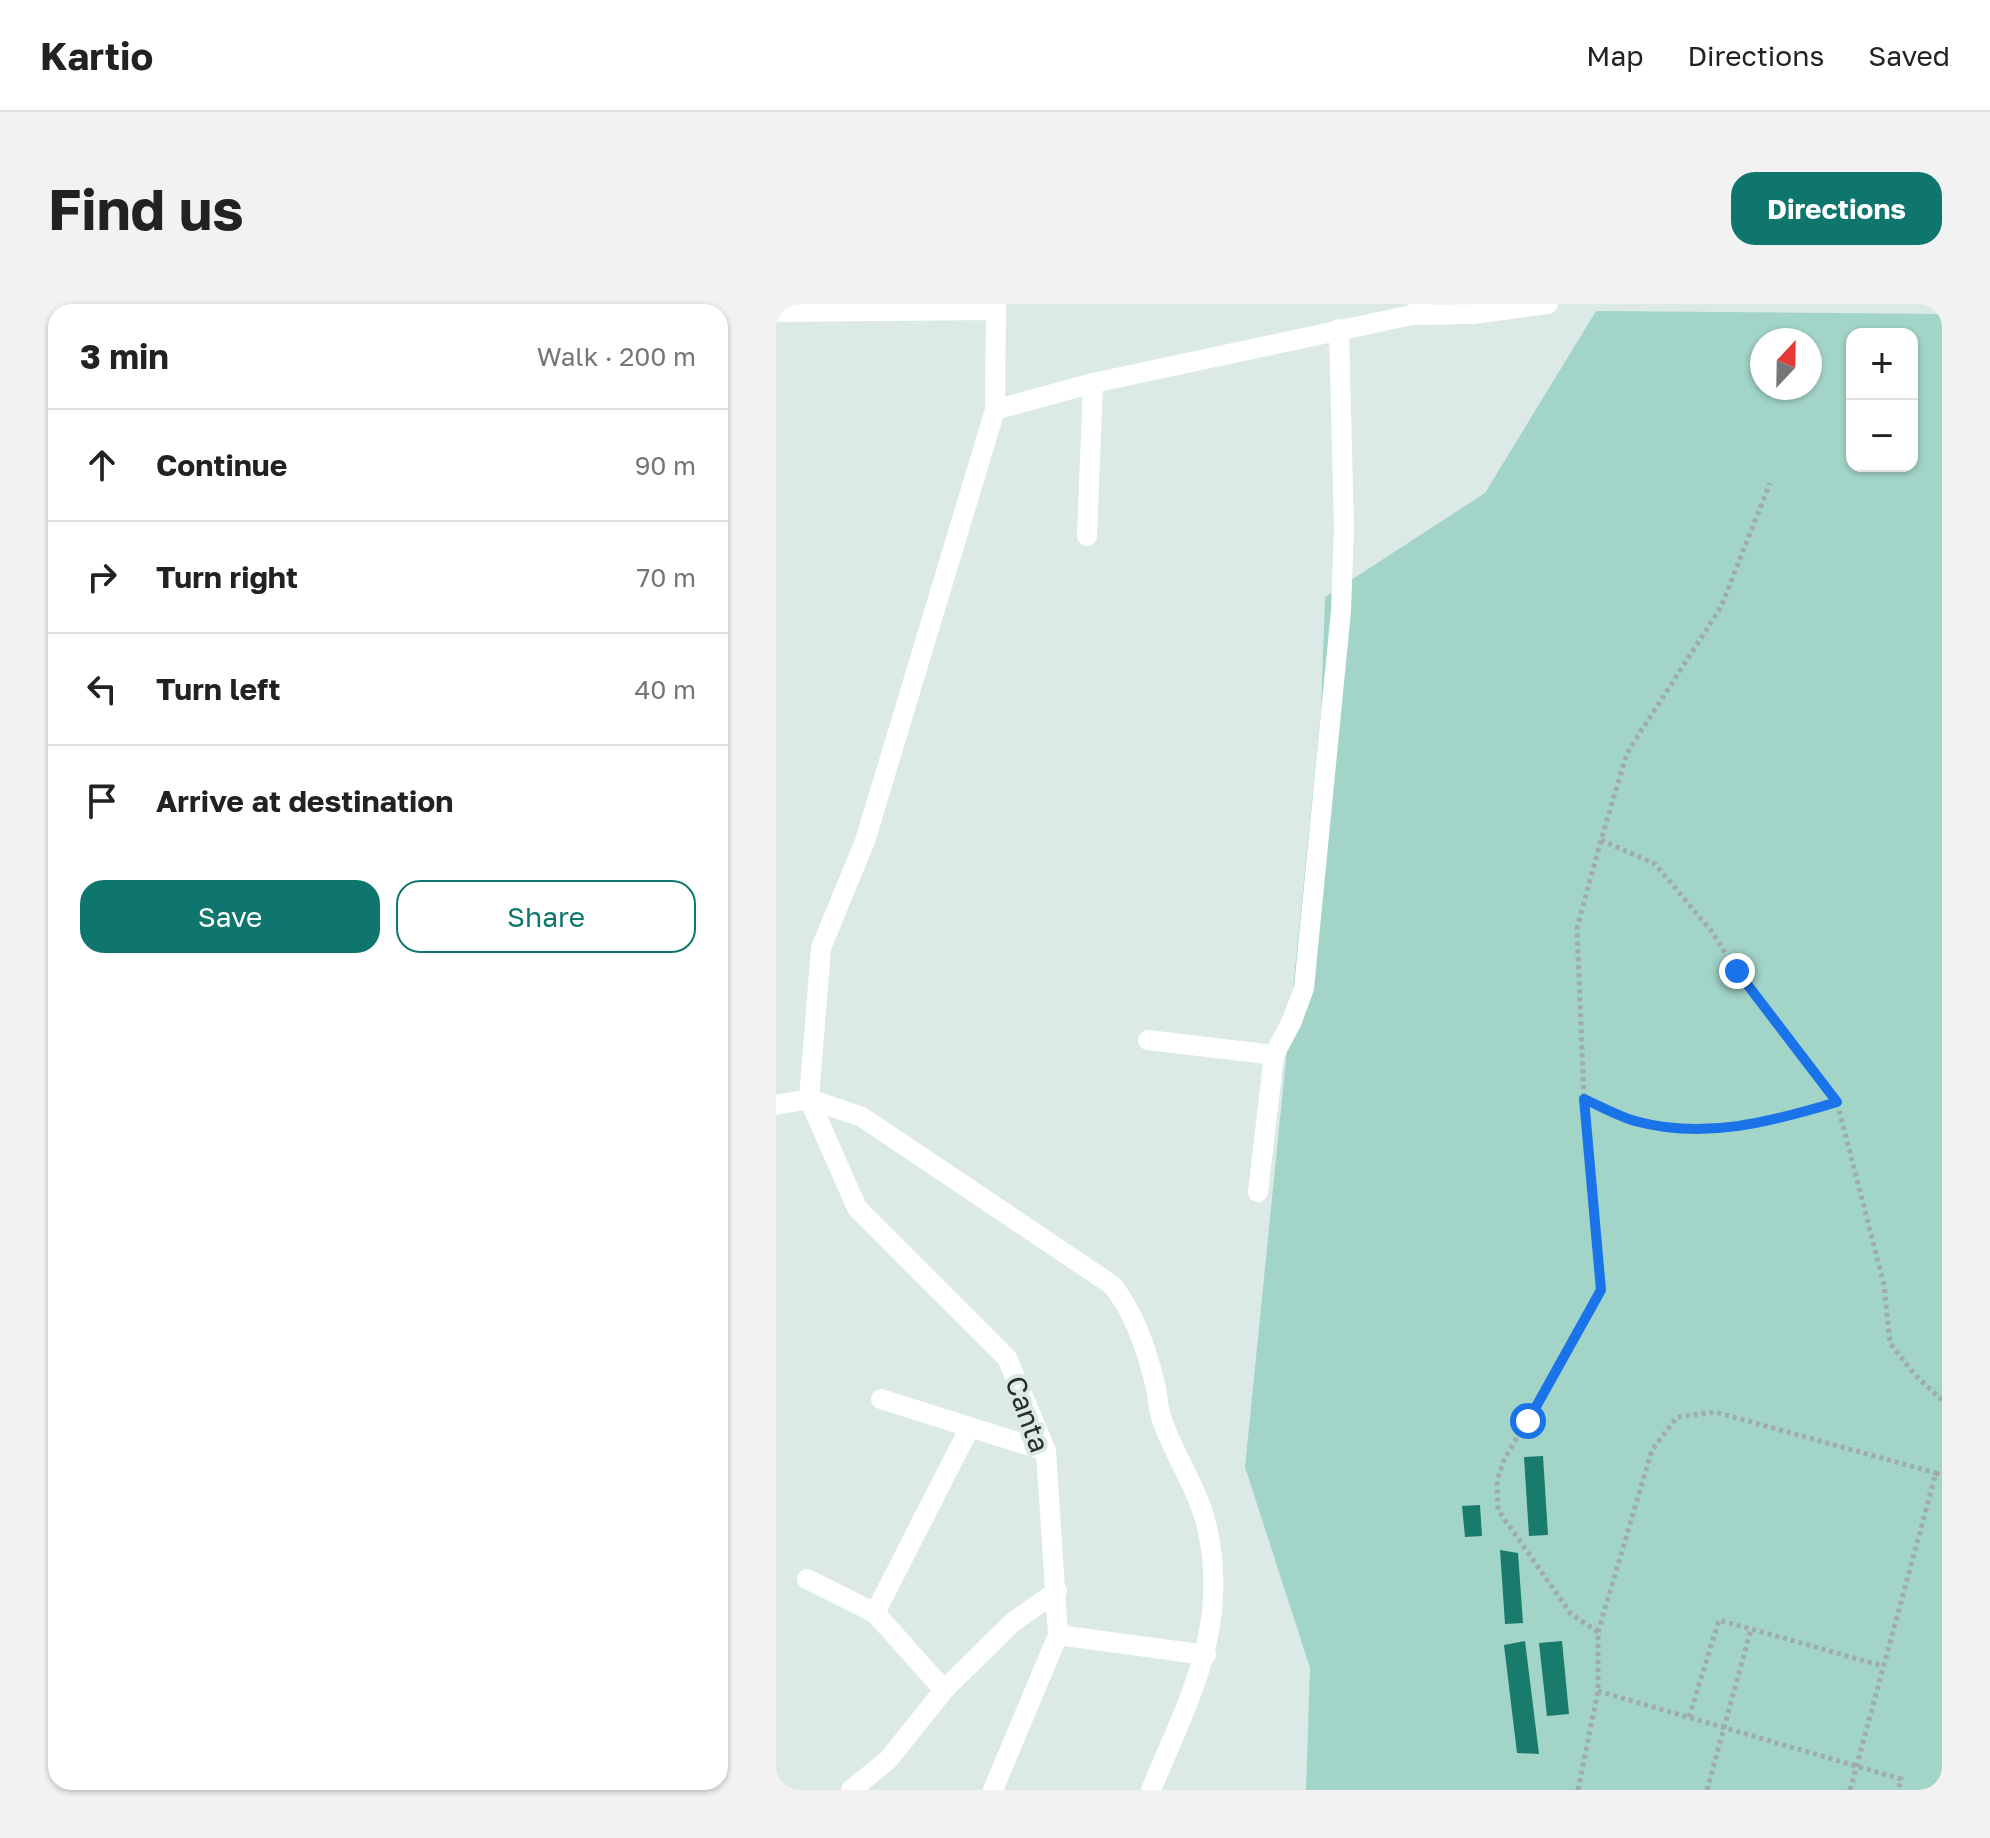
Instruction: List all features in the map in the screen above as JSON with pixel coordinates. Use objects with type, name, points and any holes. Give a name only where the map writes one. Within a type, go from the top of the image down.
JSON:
[{"type":"street","points":[[995,410],[1093,383],[1418,310],[1473,314],[1548,304]]},
{"type":"street","points":[[776,312],[996,307],[995,410],[865,841],[821,948],[809,1099]]},
{"type":"street","points":[[1258,1192],[1274,1055],[1304,988],[1341,611],[1344,529],[1339,329]]},
{"type":"street","points":[[1087,536],[1093,383]]},
{"type":"street","points":[[1148,1040],[1274,1055]]},
{"type":"street","points":[[776,1105],[809,1099],[862,1117],[1112,1285],[1128,1305],[1154,1382],[1162,1420],[1206,1525],[1215,1576],[1206,1655],[1151,1790]]},
{"type":"street","name":"Canta","points":[[809,1099],[857,1208],[1007,1358],[1046,1451],[1058,1635],[993,1790]]},
{"type":"street","points":[[881,1399],[1046,1451]]},
{"type":"street","points":[[875,1613],[970,1427]]},
{"type":"street","points":[[807,1579],[875,1613],[944,1690]]},
{"type":"street","points":[[851,1790],[888,1760],[944,1690],[1013,1622],[1057,1591]]},
{"type":"street","points":[[1058,1635],[1206,1655]]},
{"type":"path","points":[[1598,1632],[1571,1614],[1542,1577],[1498,1510],[1497,1480],[1504,1460],[1601,1290],[1584,1099],[1577,928],[1627,753],[1721,607],[1770,483]]},
{"type":"path","points":[[1601,840],[1655,864],[1712,932],[1749,991],[1837,1102],[1884,1285],[1890,1343],[1915,1375],[1942,1400]]},
{"type":"path","points":[[1584,1099],[1636,1121],[1719,1130],[1775,1121],[1837,1102]]},
{"type":"path","points":[[1578,1790],[1598,1691],[1598,1632],[1652,1450],[1677,1417],[1715,1412],[1939,1475],[1850,1790]]},
{"type":"path","points":[[1689,1717],[1719,1620],[1883,1666]]},
{"type":"path","points":[[1707,1790],[1751,1629]]},
{"type":"path","points":[[1598,1691],[1901,1779],[1898,1790]]},
{"type":"green space","points":[[1596,311],[1942,314],[1942,1790],[1306,1790],[1310,1668],[1245,1467],[1321,711],[1325,597],[1485,493]]},
{"type":"building","points":[[1543,1456],[1548,1535],[1529,1536],[1524,1457]]},
{"type":"building","points":[[1480,1505],[1482,1536],[1465,1537],[1462,1506]]},
{"type":"building","points":[[1500,1550],[1518,1553],[1523,1623],[1505,1624]]},
{"type":"building","points":[[1525,1641],[1539,1754],[1517,1753],[1504,1645]]},
{"type":"building","points":[[1562,1641],[1569,1714],[1547,1716],[1539,1643]]},
{"type":"route","points":[[1528,1421],[1601,1290],[1584,1099],[1636,1121],[1719,1130],[1775,1121],[1837,1102],[1749,991],[1737,971]]}]
